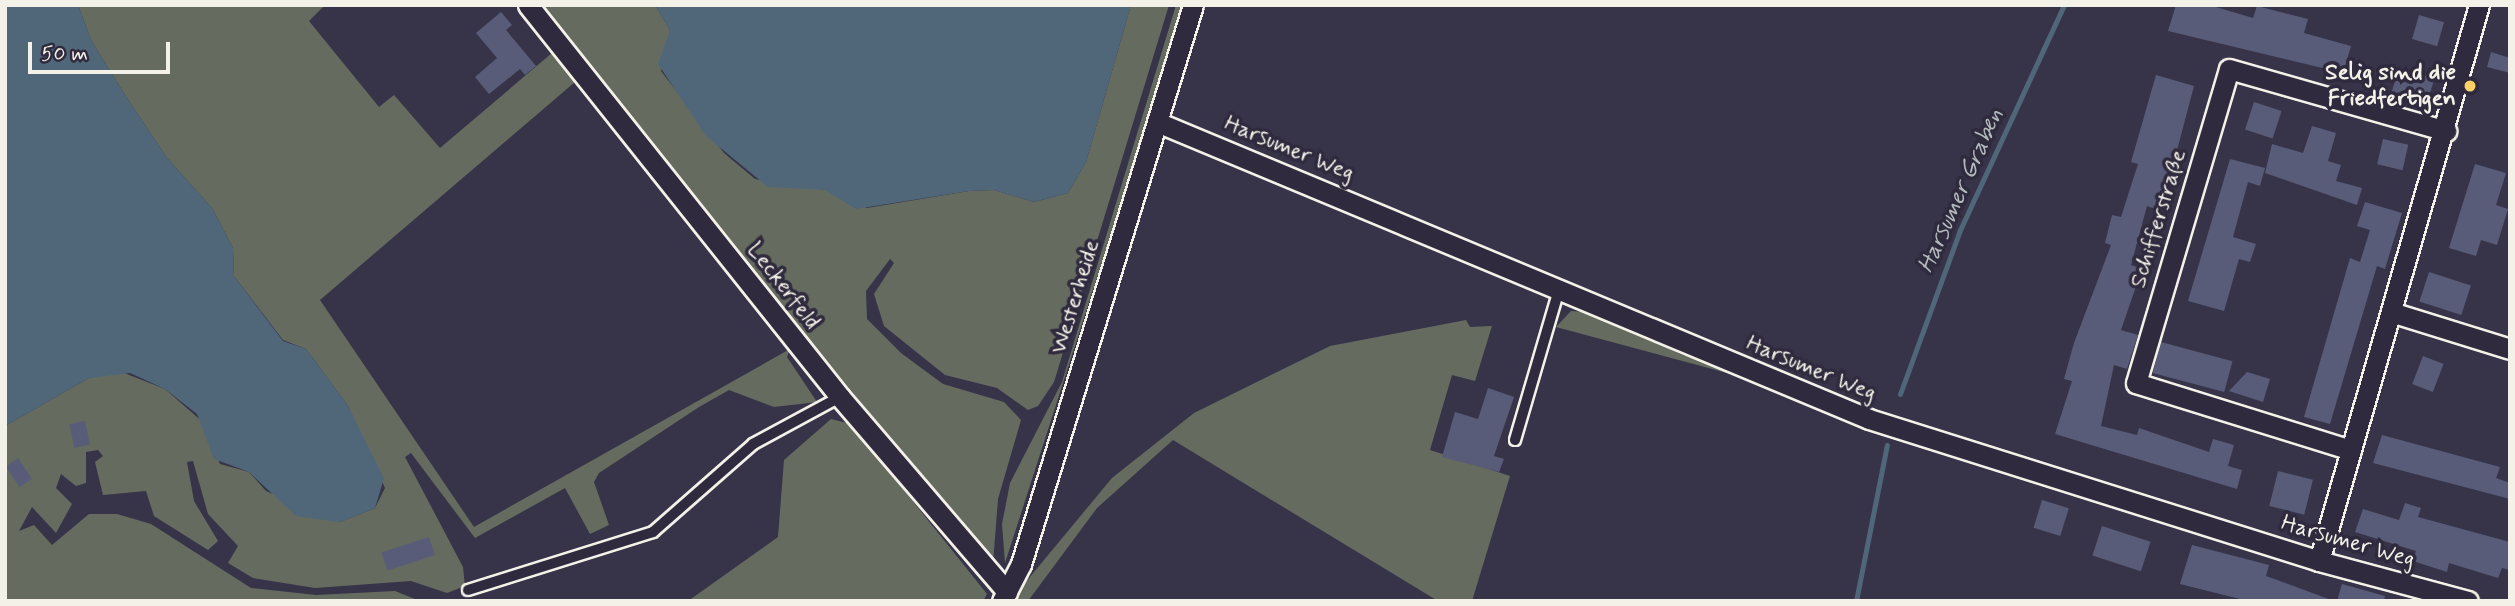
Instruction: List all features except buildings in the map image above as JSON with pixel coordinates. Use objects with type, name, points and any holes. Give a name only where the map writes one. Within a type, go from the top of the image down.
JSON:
[{"type":"street","name":"Leckerfeld","points":[[528,5],[840,397],[1004,596]]},
{"type":"street","name":"Westerheide","points":[[1004,596],[1021,564],[1193,5]]},
{"type":"street","points":[[2319,561],[2394,313],[2479,5]]},
{"type":"street","name":"Schifferstraße","points":[[2351,450],[2136,383],[2230,69],[2445,131]]},
{"type":"street","name":"Harsumer Weg","points":[[1157,122],[1558,293],[1869,419],[2319,561],[2468,601]]},
{"type":"street","points":[[2394,313],[2510,349]]},
{"type":"lane","points":[[1514,440],[1558,293]]},
{"type":"lane","points":[[468,590],[653,532],[754,444],[840,397]]},
{"type":"green space","points":[[78,5],[325,5],[309,21],[379,107],[394,95],[440,148],[552,53],[575,82],[320,300],[474,527],[790,349],[787,357],[817,402],[774,407],[729,390],[699,407],[599,473],[594,482],[609,525],[590,534],[565,488],[475,538],[411,453],[405,457],[463,567],[465,586],[447,593],[411,581],[315,588],[253,578],[228,563],[238,546],[208,514],[193,461],[187,462],[194,501],[218,541],[208,550],[154,516],[146,491],[103,495],[95,462],[103,456],[98,450],[86,452],[86,483],[76,486],[61,474],[56,488],[72,504],[56,533],[32,507],[19,531],[34,525],[52,545],[89,514],[117,514],[151,524],[251,588],[316,595],[395,591],[420,601],[5,601],[5,426],[89,378],[119,371],[165,389],[205,424],[220,464],[249,472],[266,491],[340,522],[375,508],[385,488],[348,406],[306,349],[283,340],[234,276],[233,248],[212,208],[167,158],[125,95],[91,40]]},
{"type":"green space","points":[[535,5],[655,5],[670,30],[661,71],[724,153],[755,179],[825,190],[867,208],[969,191],[994,190],[1034,202],[1068,193],[1086,162],[1131,5],[1169,5],[1054,382],[1038,406],[1028,410],[997,388],[945,375],[884,326],[874,294],[894,263],[890,259],[866,291],[867,319],[901,353],[943,384],[1004,402],[1021,420],[998,499],[993,564]]},
{"type":"green space","points":[[1176,5],[1185,5],[1005,563],[1002,524],[1010,483],[1062,382]]},
{"type":"green space","points":[[1571,311],[1599,313],[1680,354],[1768,384],[1556,327]]},
{"type":"green space","points":[[1466,320],[1470,327],[1492,326],[1475,381],[1452,375],[1430,450],[1510,476],[1472,601],[1438,601],[1173,440],[1097,508],[1028,601],[1010,601],[1112,478],[1194,413],[1330,346]]},
{"type":"green space","points":[[831,419],[851,424],[987,594],[983,601],[688,601],[778,537],[784,460]]},
{"type":"water","points":[[5,5],[78,5],[91,40],[125,95],[167,158],[212,208],[233,248],[234,276],[283,341],[306,349],[348,406],[384,478],[375,508],[340,522],[296,516],[249,472],[214,459],[197,414],[165,389],[130,373],[89,378],[5,426]]},
{"type":"water","points":[[655,5],[1131,5],[1086,162],[1068,193],[1034,202],[994,190],[969,191],[856,209],[825,190],[768,187],[706,136],[658,64],[670,30]]},
{"type":"waterway","name":"Harsumer Graben","points":[[1900,394],[1960,230],[2064,5]]},
{"type":"waterway","name":"Harsumer Graben","points":[[1856,601],[1887,445]]},
{"type":"place","name":"Selig sind die Friedfertigen","points":[[2470,86]]}]
